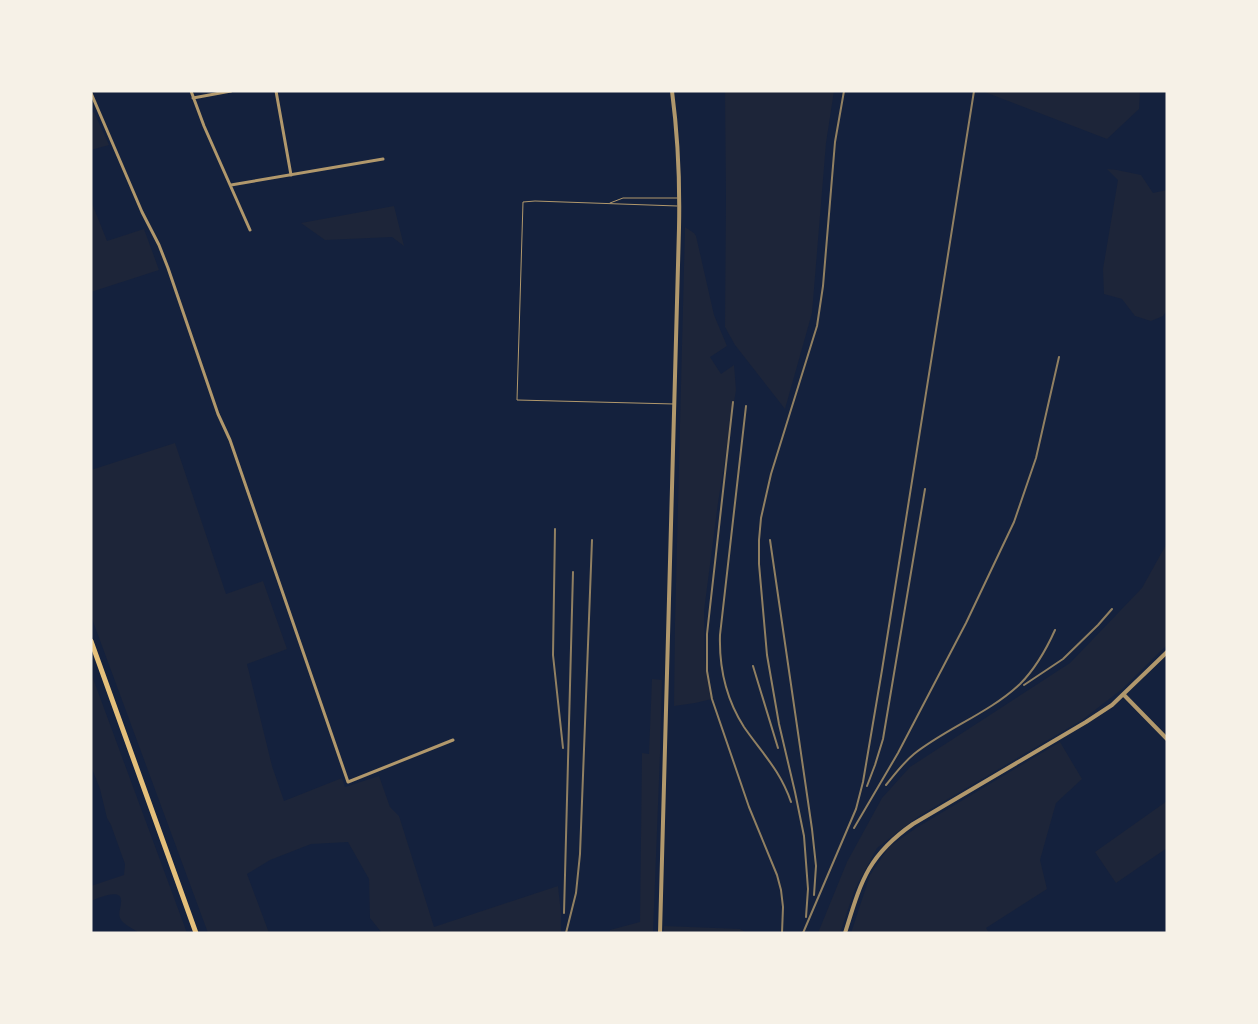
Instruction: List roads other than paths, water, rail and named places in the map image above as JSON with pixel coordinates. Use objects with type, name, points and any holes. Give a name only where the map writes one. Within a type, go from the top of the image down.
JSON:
[{"type":"main road","points":[[91,641],[196,933]]},
{"type":"street","points":[[191,91],[204,126],[250,230]]},
{"type":"street","points":[[193,98],[231,91]]},
{"type":"street","points":[[276,91],[291,175]]},
{"type":"street","points":[[660,933],[679,206],[678,148],[672,91]]},
{"type":"street","points":[[91,93],[168,268],[218,414],[230,440],[348,782],[453,740]]},
{"type":"street","points":[[231,185],[383,159]]},
{"type":"street","points":[[846,933],[858,890],[866,873],[880,852],[897,835],[922,818],[1092,719],[1124,695],[1167,652]]},
{"type":"street","points":[[1124,695],[1167,739]]},
{"type":"lane","points":[[609,203],[623,198],[679,198]]},
{"type":"lane","points":[[675,404],[517,400],[523,202],[679,206]]},
{"type":"railway","points":[[806,917],[808,889],[804,836],[779,724],[767,655],[759,564],[759,540],[761,518],[771,474],[817,326],[823,286],[835,142],[844,91]]},
{"type":"railway","points":[[803,933],[856,809],[863,782],[974,91]]},
{"type":"railway","points":[[854,828],[898,753],[966,623],[1014,522],[1036,458],[1059,357]]},
{"type":"railway","points":[[733,402],[707,634],[707,671],[712,699],[749,807],[777,875],[783,907],[782,933]]},
{"type":"railway","points":[[746,406],[720,635],[722,671],[728,694],[738,716],[782,780],[791,802]]},
{"type":"railway","points":[[867,786],[883,739],[925,489]]},
{"type":"railway","points":[[555,529],[553,655],[563,748]]},
{"type":"railway","points":[[566,933],[576,893],[580,854],[592,540]]},
{"type":"railway","points":[[770,540],[812,829],[816,866],[814,895]]},
{"type":"railway","points":[[564,913],[573,572]]},
{"type":"railway","points":[[1024,685],[1063,659],[1112,609]]},
{"type":"railway","points":[[886,785],[914,754],[940,736],[995,704],[1020,684],[1040,659],[1055,630]]},
{"type":"railway","points":[[753,666],[778,748]]}]
